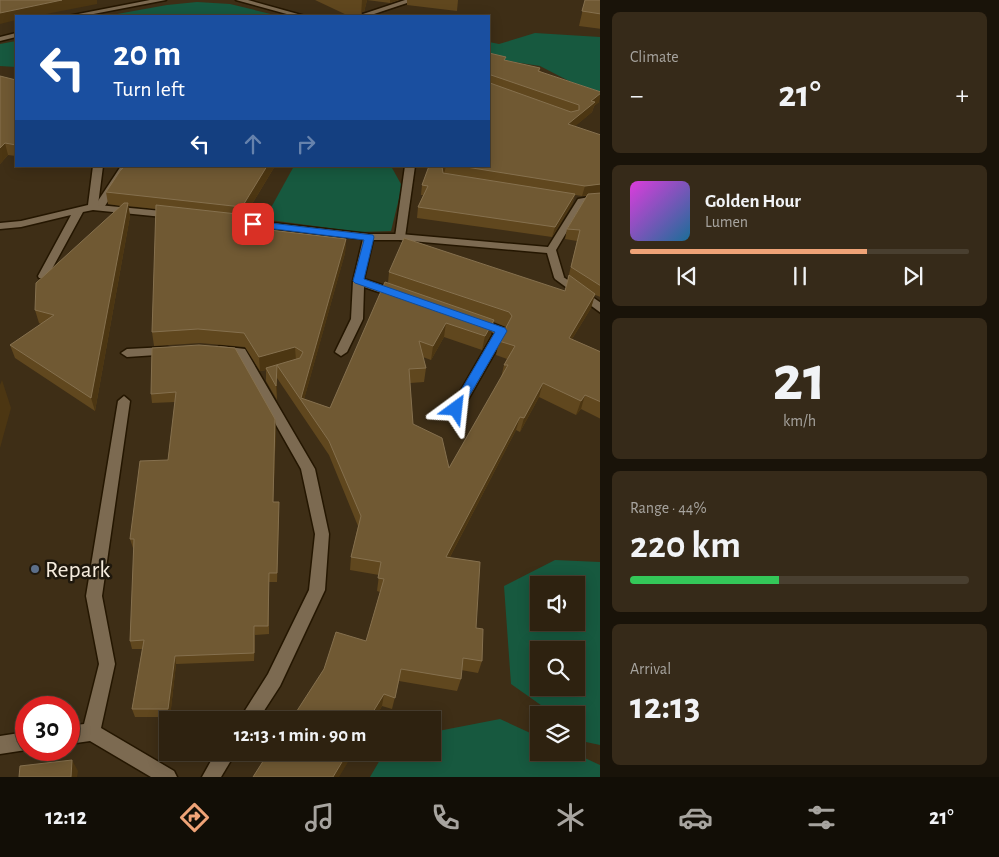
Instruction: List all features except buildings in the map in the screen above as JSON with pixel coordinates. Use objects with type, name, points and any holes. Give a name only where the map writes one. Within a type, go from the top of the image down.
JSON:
[{"type":"street","points":[[78,15],[162,0]]},
{"type":"street","points":[[240,0],[297,15]]},
{"type":"street","points":[[368,15],[412,0]]},
{"type":"street","points":[[0,39],[15,35]]},
{"type":"street","points":[[96,207],[98,167]]},
{"type":"street","points":[[96,207],[125,167]]},
{"type":"street","points":[[400,237],[410,167]]},
{"type":"street","points":[[600,198],[576,201],[551,250],[559,277],[600,309]]},
{"type":"street","points":[[0,226],[21,224],[96,207],[186,216]]},
{"type":"street","points":[[43,276],[80,210]]},
{"type":"street","points":[[244,223],[369,237],[400,237],[551,250]]},
{"type":"street","points":[[341,352],[357,319],[358,281],[369,237]]},
{"type":"street","points":[[358,281],[412,300]]},
{"type":"street","points":[[456,409],[501,331],[466,318]]},
{"type":"street","points":[[208,349],[241,352],[262,377],[308,469],[322,534],[317,590],[274,680],[254,711]]},
{"type":"street","points":[[127,353],[182,350]]},
{"type":"street","points":[[92,732],[107,664],[94,596],[124,401]]},
{"type":"street","points":[[80,734],[92,732],[168,777]]},
{"type":"street","points":[[0,744],[15,742]]},
{"type":"street","points":[[210,777],[221,761]]},
{"type":"green space","points":[[197,2],[230,4],[275,15],[112,15],[167,5]]},
{"type":"green space","points":[[535,33],[600,37],[600,97],[540,66],[490,58],[490,42],[499,44]]},
{"type":"green space","points":[[15,41],[15,67],[0,66],[0,44]]},
{"type":"green space","points":[[293,167],[392,167],[402,186],[391,231],[359,232],[270,220],[267,215]]},
{"type":"green space","points":[[555,560],[600,562],[600,745],[585,741],[585,706],[542,706],[511,684],[504,586]]},
{"type":"green space","points":[[500,719],[530,733],[530,761],[585,761],[585,758],[600,765],[600,777],[370,777],[379,761],[441,761],[441,730]]},
{"type":"place","name":"Repark","points":[[35,569]]},
{"type":"route","points":[[253,224],[369,237],[358,281],[501,331],[456,409]]}]
